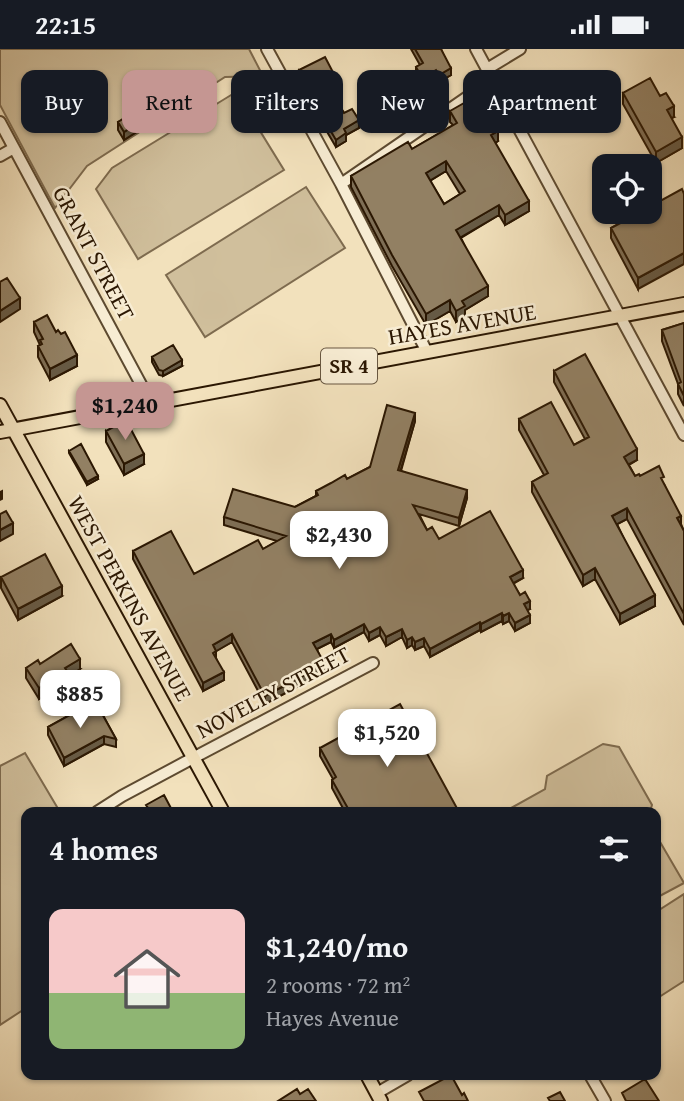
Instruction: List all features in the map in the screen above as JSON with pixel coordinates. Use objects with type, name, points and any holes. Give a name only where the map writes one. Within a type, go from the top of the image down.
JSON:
[{"type":"main road","name":"HAYES AVENUE","points":[[7,431],[684,304]]},
{"type":"main road","name":"WEST PERKINS AVENUE","points":[[0,405],[7,431],[220,807]]},
{"type":"main road","points":[[370,1080],[379,1097]]},
{"type":"street","points":[[267,49],[341,184],[427,352]]},
{"type":"street","points":[[476,49],[486,70]]},
{"type":"street","points":[[495,70],[520,49]]},
{"type":"street","points":[[341,184],[463,94]]},
{"type":"street","name":"GRANT STREET","points":[[0,122],[151,403]]},
{"type":"street","points":[[521,133],[684,435]]},
{"type":"street","points":[[0,156],[14,148]]},
{"type":"street","name":"NOVELTY STREET","points":[[105,807],[373,663]]},
{"type":"street","points":[[379,1097],[401,1080]]},
{"type":"street","points":[[593,1080],[605,1101]]},
{"type":"shaded area","points":[[0,49],[249,49],[260,70],[231,70],[231,77],[217,82],[217,70],[122,70],[122,133],[138,133],[87,166],[55,208],[0,105]]},
{"type":"shaded area","points":[[231,95],[231,133],[261,133],[284,170],[138,259],[96,189],[112,168],[169,133],[217,133],[217,104]]},
{"type":"shaded area","points":[[306,187],[345,248],[205,337],[166,275]]},
{"type":"shaded area","points":[[603,744],[619,747],[651,807],[513,807],[545,789],[547,776]]},
{"type":"shaded area","points":[[25,753],[57,807],[21,807],[21,1011],[0,1025],[0,766]]},
{"type":"shaded area","points":[[661,844],[684,883],[661,895]]},
{"type":"shaded area","points":[[684,894],[684,981],[661,996],[661,909]]},
{"type":"building","points":[[415,49],[441,49],[451,68],[418,70],[416,67],[423,63]]},
{"type":"building","points":[[325,57],[332,70],[299,70]]},
{"type":"building","points":[[650,78],[660,96],[666,93],[674,106],[667,110],[682,137],[656,152],[623,93]]},
{"type":"building","points":[[463,104],[463,133],[494,133],[491,135],[529,201],[505,215],[499,205],[456,230],[488,286],[462,301],[465,306],[456,311],[450,300],[426,314],[351,176],[408,142],[412,149],[440,133],[449,133],[449,128],[457,123],[450,111]],"holes":[[[446,161],[465,191],[444,204],[426,173]]]},
{"type":"building","points":[[352,109],[357,121],[344,129],[346,133],[336,140],[332,133],[343,133],[343,111]]},
{"type":"building","points":[[682,189],[684,253],[638,278],[611,228],[618,224],[662,224],[662,200]]},
{"type":"building","points":[[7,278],[20,298],[0,311],[0,282]]},
{"type":"building","points":[[47,315],[56,332],[65,332],[77,355],[50,369],[38,346],[43,339],[34,322]]},
{"type":"building","points":[[684,323],[684,396],[662,330]]},
{"type":"building","points":[[173,345],[182,360],[163,371],[159,370],[152,357]]},
{"type":"building","points":[[585,354],[637,449],[624,457],[635,476],[659,466],[664,477],[661,478],[681,516],[677,518],[684,531],[684,614],[627,508],[612,516],[655,595],[620,614],[595,568],[583,575],[532,482],[548,473],[519,419],[551,402],[574,445],[589,437],[554,371]]},
{"type":"building","points":[[387,405],[415,413],[398,470],[467,490],[459,518],[413,505],[427,530],[432,527],[439,539],[490,511],[523,570],[510,577],[520,595],[525,592],[530,601],[524,604],[530,615],[515,623],[509,613],[503,616],[502,613],[430,649],[424,638],[415,642],[412,637],[407,640],[402,629],[386,637],[380,627],[369,633],[364,624],[334,640],[331,634],[313,643],[325,664],[265,696],[232,634],[213,645],[216,651],[213,653],[224,672],[203,683],[133,551],[171,531],[194,574],[258,540],[263,549],[286,536],[224,517],[233,489],[295,507],[318,495],[316,491],[345,475],[347,479],[370,467]]},
{"type":"building","points":[[126,420],[144,454],[124,464],[106,431]]},
{"type":"building","points":[[81,444],[98,476],[87,482],[69,451]]},
{"type":"building","points":[[6,511],[13,523],[0,530],[0,514]]},
{"type":"building","points":[[45,554],[62,586],[18,609],[1,577]]},
{"type":"building","points":[[71,644],[80,659],[65,668],[67,671],[58,676],[57,674],[39,688],[26,668],[38,660],[40,664]]},
{"type":"building","points":[[95,701],[116,739],[104,736],[64,758],[48,727]]},
{"type":"building","points":[[400,704],[456,807],[347,807],[332,780],[336,777],[320,748]]},
{"type":"building","points":[[164,795],[170,807],[147,807],[146,805]]},
{"type":"building","points":[[442,1080],[454,1080],[468,1101],[424,1101],[419,1092]]},
{"type":"building","points":[[646,1080],[659,1101],[626,1101],[622,1093]]},
{"type":"building","points":[[297,1089],[300,1094],[308,1089],[316,1101],[278,1101]]},
{"type":"building","points":[[560,1092],[565,1101],[550,1101],[548,1098]]}]
